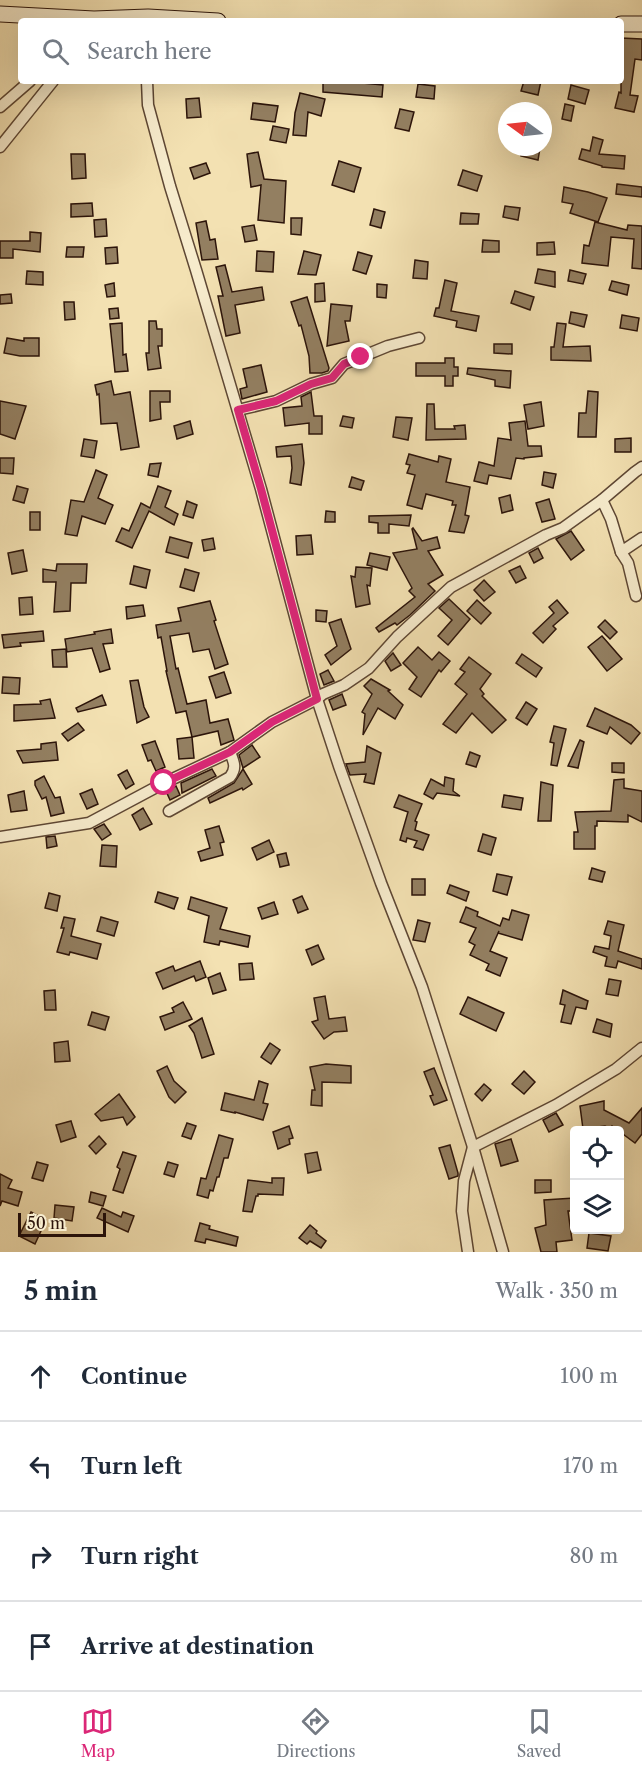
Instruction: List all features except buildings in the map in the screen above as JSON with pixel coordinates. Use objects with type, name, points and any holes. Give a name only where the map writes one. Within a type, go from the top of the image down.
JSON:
[{"type":"street","points":[[0,14],[62,18]]},
{"type":"street","points":[[624,24],[642,24]]},
{"type":"street","points":[[0,107],[27,84]]},
{"type":"street","points":[[0,147],[51,84]]},
{"type":"street","points":[[147,84],[148,105],[170,186],[261,489],[317,699],[377,873],[422,987],[473,1147],[503,1252]]},
{"type":"street","points":[[238,410],[276,401],[311,384],[332,378],[344,364],[387,346],[419,338]]},
{"type":"street","points":[[0,837],[89,823],[164,783],[230,752],[272,722],[344,685],[369,668],[397,637],[451,588],[546,535],[563,528],[642,467]]},
{"type":"street","points":[[602,500],[611,519],[621,552],[628,563],[636,596]]},
{"type":"street","points":[[621,552],[642,538]]},
{"type":"street","points":[[169,811],[230,777],[235,766],[230,752]]},
{"type":"street","points":[[468,1252],[462,1211],[464,1181],[473,1147],[556,1105],[616,1069],[642,1048]]},
{"type":"route","points":[[164,783],[230,752],[272,722],[317,699],[238,410],[276,401],[311,384],[332,378],[344,364],[361,357]]}]
